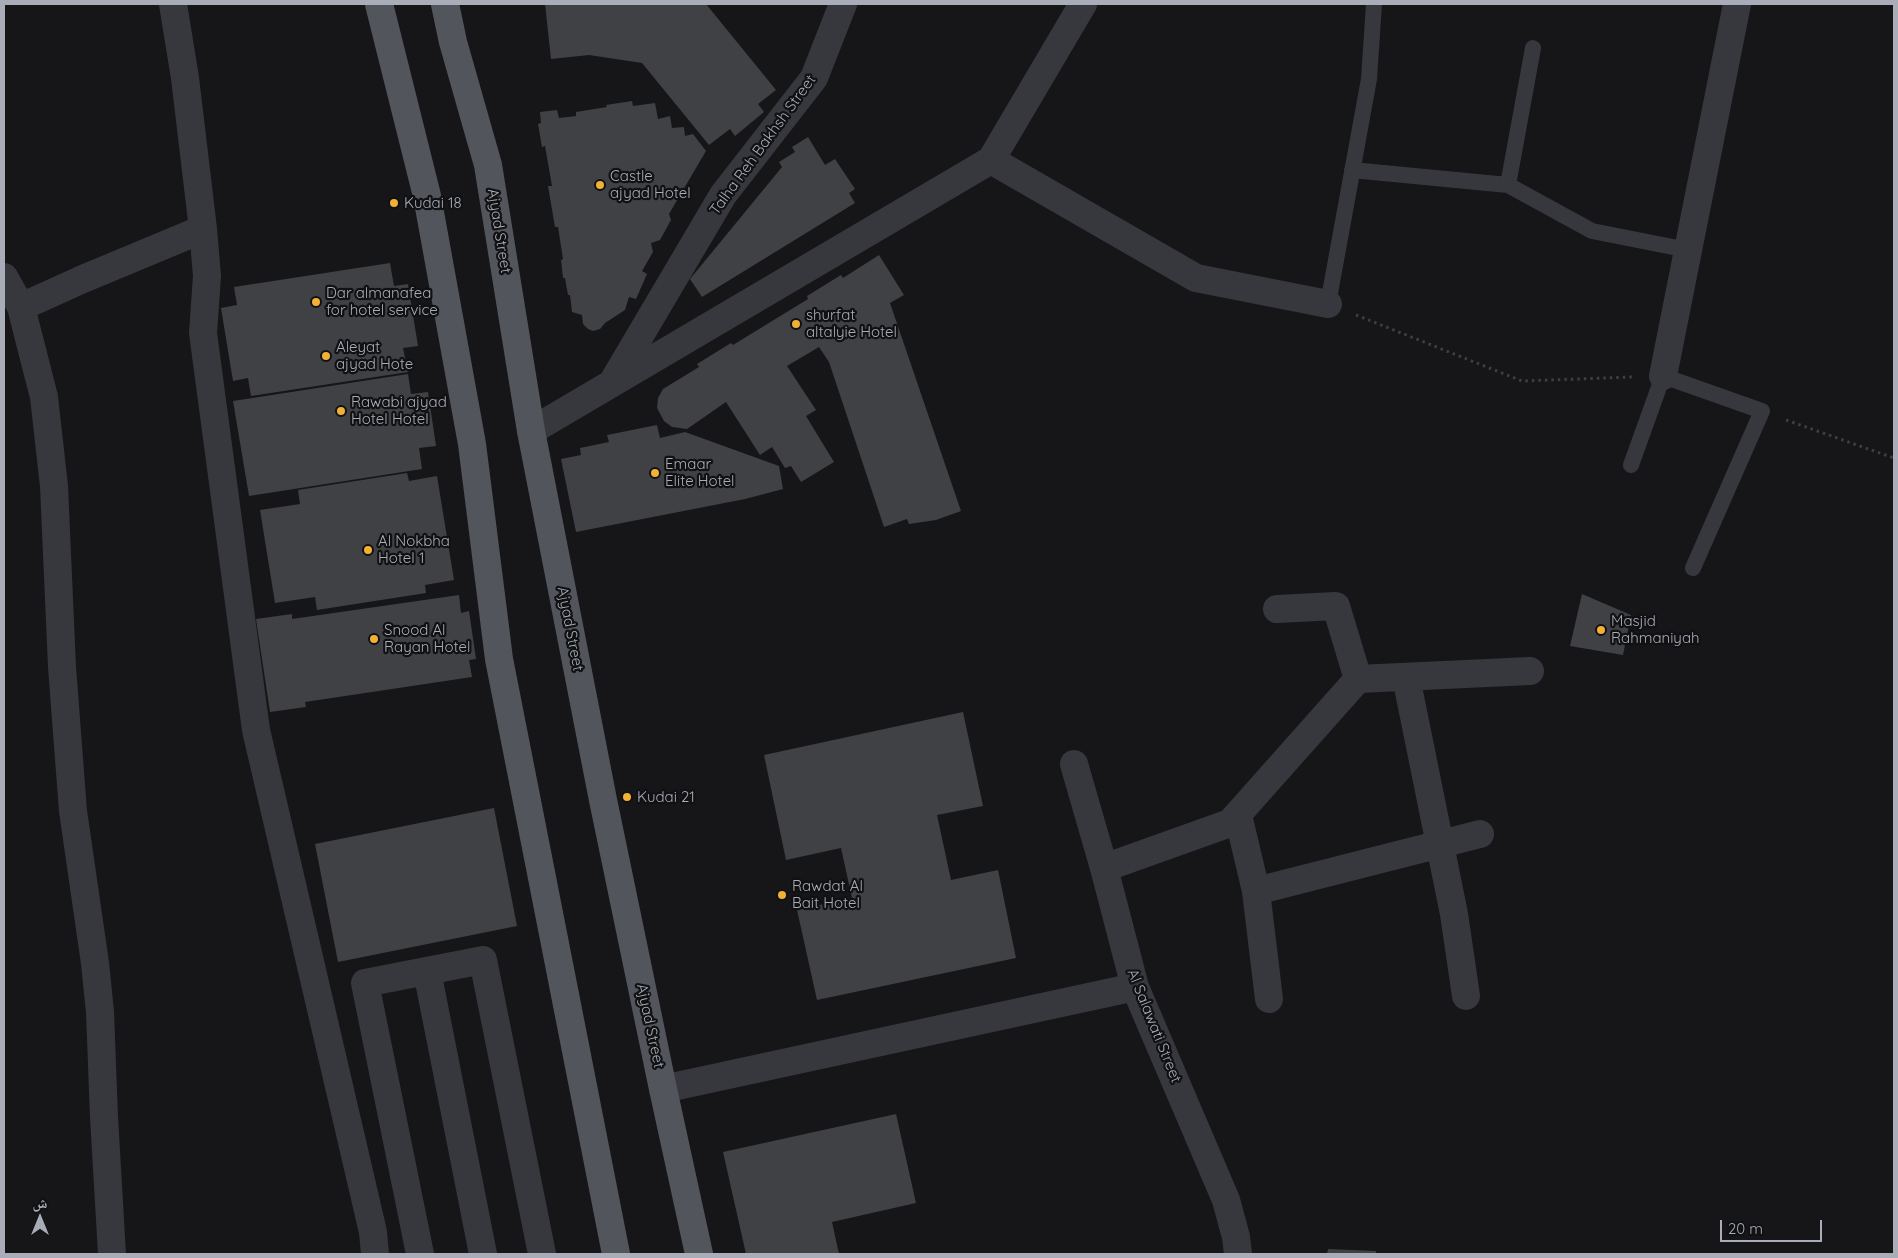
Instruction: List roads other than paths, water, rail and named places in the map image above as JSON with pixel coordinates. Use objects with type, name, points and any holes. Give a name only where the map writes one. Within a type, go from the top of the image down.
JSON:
[{"type":"main road","points":[[379,4],[427,196],[472,444],[499,659],[616,1254]]},
{"type":"main road","name":"Ajyad Street","points":[[445,4],[453,42],[488,165],[531,431],[662,1089],[699,1254]]},
{"type":"street","points":[[173,4],[185,78],[203,229],[207,276],[203,333],[256,730],[373,1232],[375,1254]]},
{"type":"street","name":"Talha Reh Bakhsh Street","points":[[611,384],[723,195],[814,78],[844,4]]},
{"type":"street","points":[[531,431],[991,160],[1083,4]]},
{"type":"street","points":[[1663,376],[1737,4]]},
{"type":"street","points":[[991,160],[1196,278],[1328,304]]},
{"type":"street","points":[[21,307],[203,229]]},
{"type":"street","points":[[4,277],[21,307],[44,397],[54,486],[62,667],[73,811],[95,963],[100,1012],[112,1254]]},
{"type":"street","points":[[1276,608],[1336,606],[1358,679]]},
{"type":"street","points":[[1104,868],[1230,823],[1358,679],[1530,671]]},
{"type":"street","points":[[1406,677],[1454,914],[1466,996]]},
{"type":"street","name":"Al Salawati Street","points":[[1074,764],[1135,987],[1226,1200],[1236,1238],[1238,1254]]},
{"type":"street","points":[[1238,815],[1256,890],[1269,999]]},
{"type":"street","points":[[1256,890],[1480,834]]},
{"type":"street","points":[[420,1254],[365,983],[483,960],[542,1254]]},
{"type":"street","points":[[427,971],[484,1254]]},
{"type":"street","points":[[662,1089],[1135,987]]},
{"type":"lane","points":[[1328,304],[1369,79],[1374,4]]},
{"type":"lane","points":[[1508,185],[1533,48]]},
{"type":"lane","points":[[1352,170],[1508,185],[1592,232],[1688,250]]},
{"type":"lane","points":[[1631,465],[1663,376],[1762,411],[1693,568]]},
{"type":"place","name":"Castle ajyad Hotel","points":[[600,185]]},
{"type":"place","name":"Kudai 18","points":[[394,203]]},
{"type":"place","name":"Dar almanafea for hotel service","points":[[316,302]]},
{"type":"place","name":"shurfat altalyie Hotel","points":[[796,324]]},
{"type":"place","name":"Aleyat ajyad Hote","points":[[326,356]]},
{"type":"place","name":"Rawabi ajyad Hotel Hotel","points":[[341,411]]},
{"type":"place","name":"Emaar Elite Hotel","points":[[655,473]]},
{"type":"place","name":"Al Nokbha Hotel 1","points":[[368,550]]},
{"type":"place","name":"Masjid Rahmaniyah","points":[[1601,630]]},
{"type":"place","name":"Snood Al Rayan Hotel","points":[[374,639]]},
{"type":"place","name":"Kudai 21","points":[[627,797]]},
{"type":"place","name":"Rawdat Al Bait Hotel","points":[[782,895]]}]
